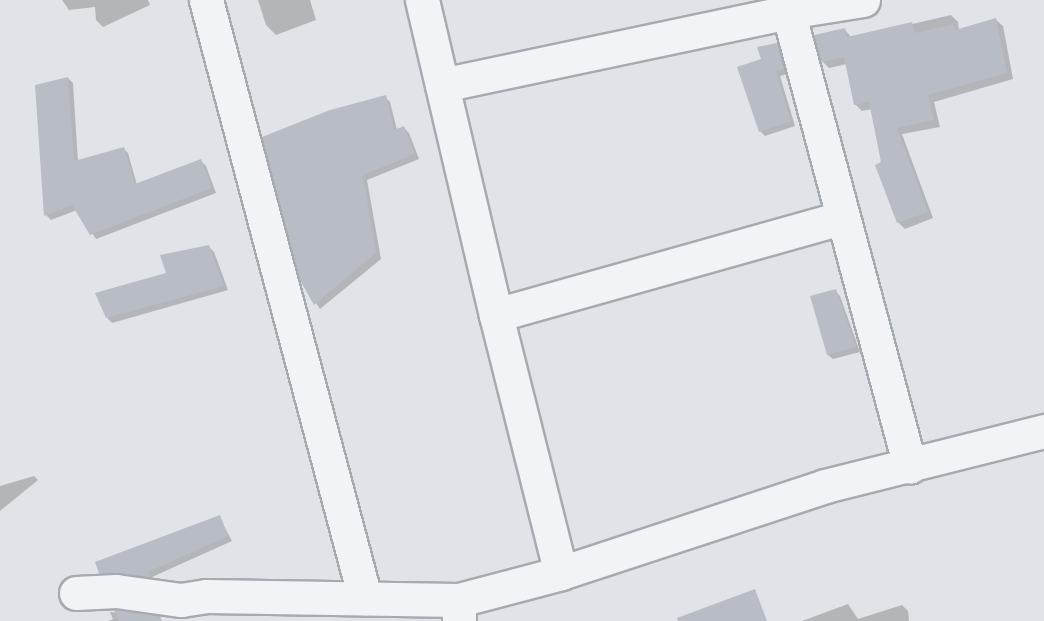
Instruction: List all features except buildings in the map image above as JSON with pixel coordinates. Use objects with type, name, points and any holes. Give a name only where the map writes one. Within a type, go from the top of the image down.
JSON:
[{"type":"street","points":[[206,0],[365,598]]},
{"type":"street","points":[[422,0],[496,315],[561,573]]},
{"type":"street","points":[[442,85],[787,6],[863,0]]},
{"type":"street","points":[[787,6],[910,466]]},
{"type":"street","points":[[496,315],[842,218]]},
{"type":"street","points":[[76,593],[116,591],[181,600],[206,596],[365,598],[459,610],[561,573],[825,486],[1044,431]]}]
